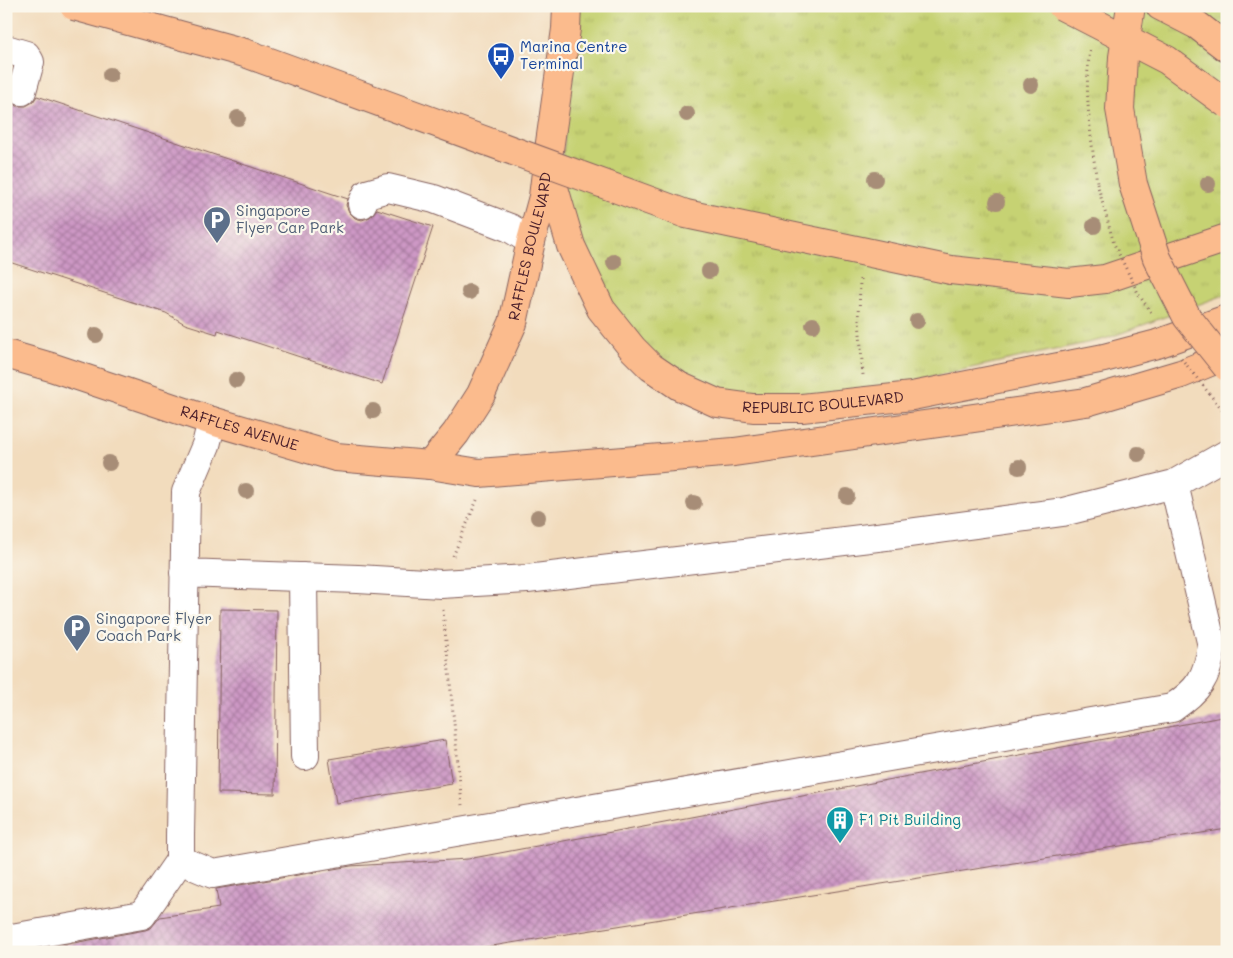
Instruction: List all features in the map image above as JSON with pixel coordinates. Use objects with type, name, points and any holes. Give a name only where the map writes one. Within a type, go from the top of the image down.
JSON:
[{"type":"main road","points":[[74,6],[245,53],[686,214],[951,270],[1069,283],[1105,279],[1227,238]]},
{"type":"main road","name":"RAFFLES BOULEVARD","points":[[430,466],[456,433],[481,394],[513,323],[543,197],[546,164],[566,29],[567,6]]},
{"type":"main road","points":[[1062,6],[1167,60],[1227,104]]},
{"type":"main road","points":[[1131,6],[1123,57],[1120,109],[1133,184],[1157,258],[1187,317],[1227,367]]},
{"type":"main road","points":[[1160,6],[1197,25],[1227,48]]},
{"type":"main road","name":"REPUBLIC BOULEVARD","points":[[546,164],[571,246],[601,308],[633,349],[651,367],[679,386],[717,403],[754,408],[802,408],[912,396],[1104,358],[1157,344],[1227,319]]},
{"type":"main road","name":"RAFFLES AVENUE","points":[[6,354],[51,367],[212,421],[336,458],[430,466],[478,486]]},
{"type":"main road","name":"REPUBLIC BOULEVARD","points":[[478,486],[1086,402],[1181,374],[1227,355]]},
{"type":"lane","points":[[6,50],[26,54],[30,62],[22,91]]},
{"type":"lane","points":[[362,204],[367,194],[388,188],[434,199],[510,228],[531,241]]},
{"type":"lane","points":[[6,939],[142,915],[180,860],[186,492],[206,445],[212,421]]},
{"type":"lane","points":[[184,573],[441,584],[528,579],[903,534],[1063,512],[1174,484],[1227,454]]},
{"type":"lane","points":[[180,860],[213,874],[1172,708],[1188,697],[1201,682],[1209,665],[1212,646],[1174,484]]},
{"type":"lane","points":[[303,577],[305,756]]},
{"type":"path","points":[[860,274],[859,320],[862,374]]},
{"type":"path","points":[[464,830],[441,584],[478,486]]},
{"type":"green space","points":[[570,6],[1227,6],[1227,294],[1105,339],[860,392],[761,404],[698,382],[629,343],[560,195],[570,71]]},
{"type":"building","name":"Singapore Flyer Car Park","points":[[6,86],[7,95],[11,102],[17,106],[26,106],[33,102],[37,96],[348,199],[346,205],[349,212],[355,218],[362,220],[370,217],[377,209],[433,227],[382,384],[218,330],[217,334],[185,324],[166,313],[6,261]]},
{"type":"building","points":[[220,609],[277,610],[275,794],[218,793]]},
{"type":"building","name":"F1 Pit Building","points":[[1227,716],[1227,829],[454,952],[24,952],[145,930],[151,928],[160,917],[219,908],[216,889],[351,866],[468,859]]},
{"type":"building","points":[[445,740],[452,784],[336,803],[329,759]]},
{"type":"place","name":"Marina Centre Terminal","points":[[501,80]]},
{"type":"place","name":"Singapore Flyer Car Park","points":[[217,244]]},
{"type":"place","name":"Singapore Flyer Coach Park","points":[[77,652]]},
{"type":"place","name":"F1 Pit Building","points":[[840,844]]}]
